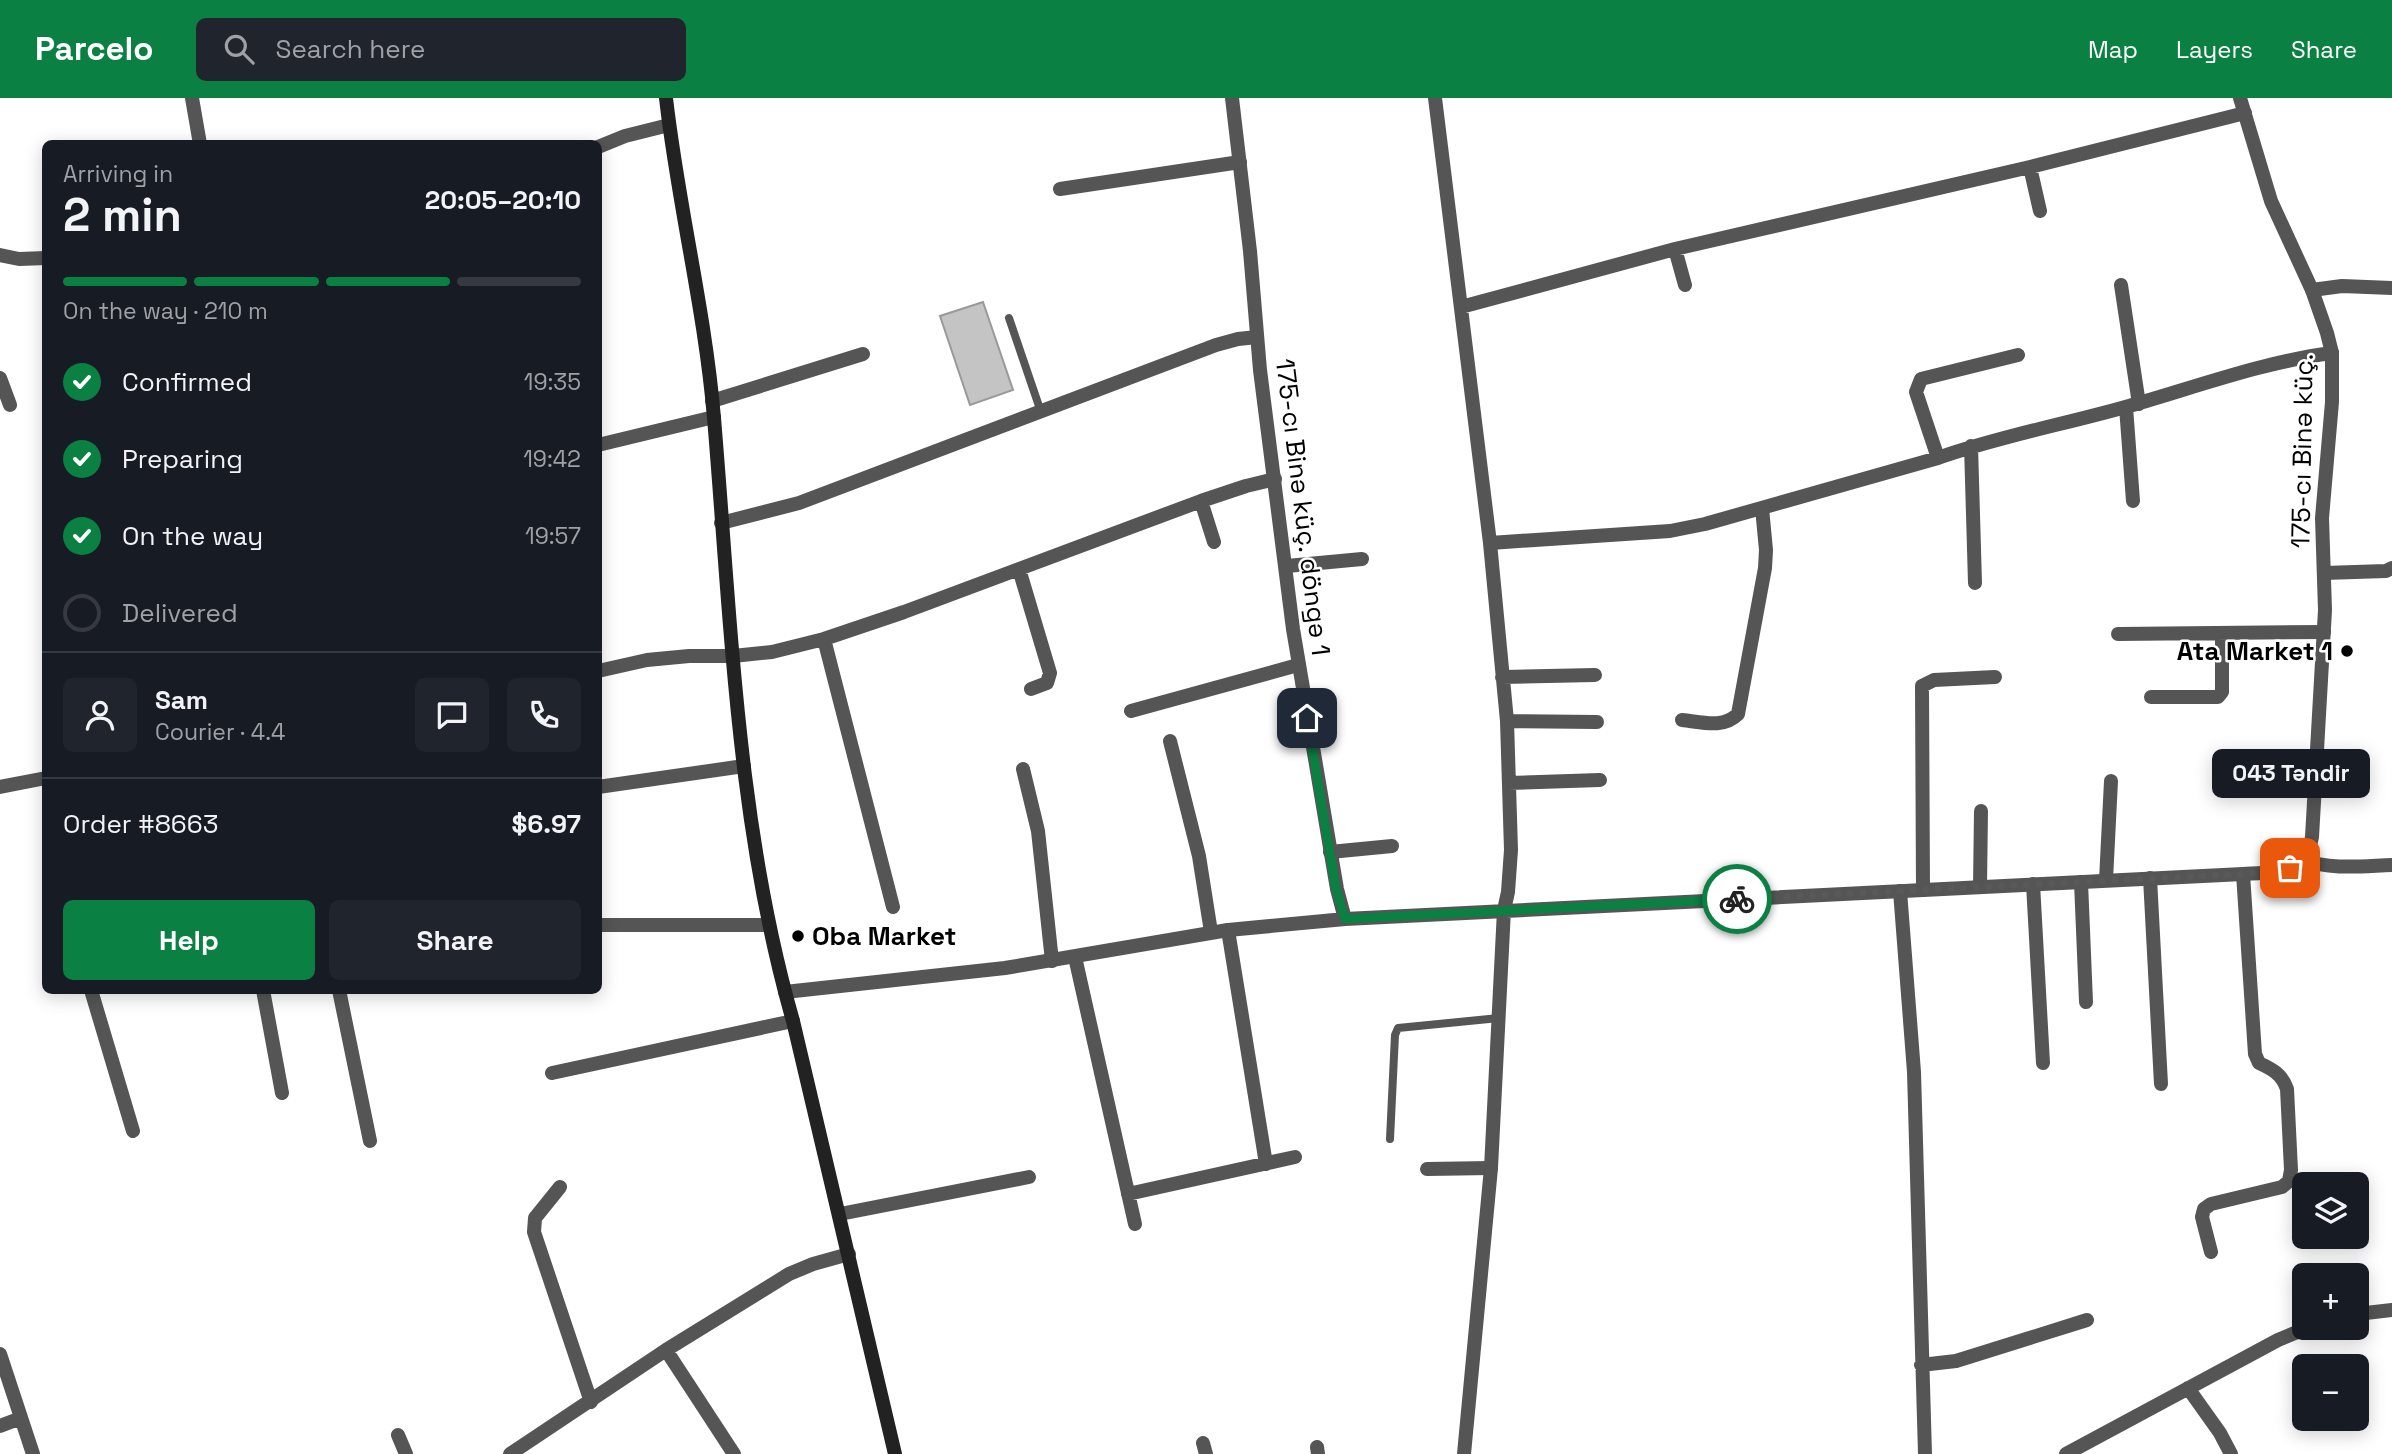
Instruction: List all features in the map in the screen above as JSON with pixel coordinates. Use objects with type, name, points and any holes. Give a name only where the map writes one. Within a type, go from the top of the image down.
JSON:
[{"type":"main road","points":[[666,98],[714,417],[721,523],[744,766],[768,925],[840,1214],[895,1454]]},
{"type":"street","points":[[192,98],[199,140]]},
{"type":"street","name":"175-cı Binə küç. döngə 1","points":[[1232,98],[1257,337],[1298,665],[1336,889],[1345,919]]},
{"type":"street","points":[[1435,98],[1490,543],[1507,721],[1511,850],[1504,910],[1491,1168],[1464,1454]]},
{"type":"street","name":"175-cı Binə küç.","points":[[2241,98],[2271,201],[2312,290],[2332,353],[2333,402],[2322,518],[2324,632],[2312,837],[2310,848],[2303,860]]},
{"type":"street","points":[[1461,307],[1675,249],[2030,167],[2245,113]]},
{"type":"street","points":[[602,146],[625,136],[669,125]]},
{"type":"street","points":[[1060,189],[1240,162]]},
{"type":"street","points":[[2030,167],[2039,211]]},
{"type":"street","points":[[1675,249],[1685,285]]},
{"type":"street","points":[[0,255],[19,259],[42,258]]},
{"type":"street","points":[[2120,285],[2132,405],[2133,501]]},
{"type":"street","points":[[2312,290],[2342,286],[2392,288]]},
{"type":"street","points":[[721,523],[799,503],[1216,345],[1257,337]]},
{"type":"street","points":[[1490,543],[1670,531],[1762,508],[1938,458],[1971,446],[2132,405],[2290,360],[2332,353]]},
{"type":"street","points":[[712,401],[863,354]]},
{"type":"street","points":[[1938,458],[1916,392],[1921,379],[2018,355]]},
{"type":"street","points":[[0,378],[9,405]]},
{"type":"street","points":[[602,444],[714,417]]},
{"type":"street","points":[[1971,446],[1975,583]]},
{"type":"street","points":[[602,670],[647,660],[772,652],[824,639],[1201,501],[1275,479]]},
{"type":"street","points":[[1201,501],[1214,542]]},
{"type":"street","points":[[1682,720],[1730,722],[1738,714],[1765,568],[1762,508]]},
{"type":"street","points":[[1286,566],[1362,559]]},
{"type":"street","points":[[2325,573],[2386,571],[2392,568]]},
{"type":"street","points":[[1019,569],[1050,673],[1047,683],[1031,690]]},
{"type":"street","points":[[2118,634],[2324,632]]},
{"type":"street","points":[[2151,697],[2218,696],[2222,692],[2222,633]]},
{"type":"street","points":[[824,639],[893,907]]},
{"type":"street","points":[[1131,711],[1298,665]]},
{"type":"street","points":[[1502,677],[1595,675]]},
{"type":"street","points":[[1923,890],[1922,686],[1934,680],[1995,677]]},
{"type":"street","points":[[1507,721],[1597,722]]},
{"type":"street","points":[[1170,741],[1199,856],[1211,932]]},
{"type":"street","points":[[602,786],[744,766]]},
{"type":"street","points":[[1023,769],[1038,831],[1052,961]]},
{"type":"street","points":[[0,787],[42,779]]},
{"type":"street","points":[[1509,783],[1600,780]]},
{"type":"street","points":[[2106,880],[2111,781]]},
{"type":"street","points":[[1980,886],[1981,811]]},
{"type":"street","points":[[1330,852],[1392,846]]},
{"type":"street","points":[[785,992],[1052,961],[1211,932],[1345,919],[2243,874],[2280,871],[2303,860],[2316,865],[2331,866],[2392,865]]},
{"type":"street","points":[[2211,1252],[2203,1217],[2204,1209],[2211,1204],[2281,1187],[2289,1181],[2291,1170],[2287,1089],[2284,1080],[2274,1070],[2259,1063],[2255,1054],[2243,874]]},
{"type":"street","points":[[2150,878],[2161,1084]]},
{"type":"street","points":[[2081,882],[2086,1002]]},
{"type":"street","points":[[2034,884],[2043,1063]]},
{"type":"street","points":[[1900,891],[1914,1072],[1925,1454]]},
{"type":"street","points":[[602,925],[768,925]]},
{"type":"street","points":[[1228,930],[1266,1164]]},
{"type":"street","points":[[1075,957],[1135,1224]]},
{"type":"street","points":[[92,994],[133,1131]]},
{"type":"street","points":[[264,994],[282,1093]]},
{"type":"street","points":[[340,994],[370,1141]]},
{"type":"street","points":[[552,1073],[793,1021]]},
{"type":"street","points":[[1128,1194],[1295,1157]]},
{"type":"street","points":[[1427,1170],[1491,1168]]},
{"type":"street","points":[[840,1214],[1029,1177]]},
{"type":"street","points":[[560,1187],[535,1218],[534,1232],[591,1402]]},
{"type":"street","points":[[510,1454],[666,1350],[789,1274],[849,1254]]},
{"type":"street","points":[[2369,1313],[2392,1310]]},
{"type":"street","points":[[1921,1365],[1956,1361],[2087,1320]]},
{"type":"street","points":[[2066,1454],[2292,1334]]},
{"type":"street","points":[[666,1350],[734,1454]]},
{"type":"street","points":[[0,1354],[33,1454]]},
{"type":"street","points":[[2188,1388],[2220,1433],[2231,1454]]},
{"type":"street","points":[[0,1426],[21,1418]]},
{"type":"street","points":[[398,1435],[405,1454]]},
{"type":"lane","points":[[1009,318],[1041,412]]},
{"type":"lane","points":[[1390,1139],[1395,1035],[1398,1028],[1499,1018]]},
{"type":"building","points":[[983,302],[1013,390],[970,405],[940,316]]},
{"type":"way so far","points":[[1737,899],[2243,874],[2290,868]]},
{"type":"place","name":"Ata Market 1","points":[[2347,651]]},
{"type":"place","name":"043 Təndir","points":[[2290,868]]},
{"type":"place","name":"Oba Market","points":[[798,936]]},
{"type":"route","points":[[1307,718],[1336,889],[1345,919],[1737,899]]}]
